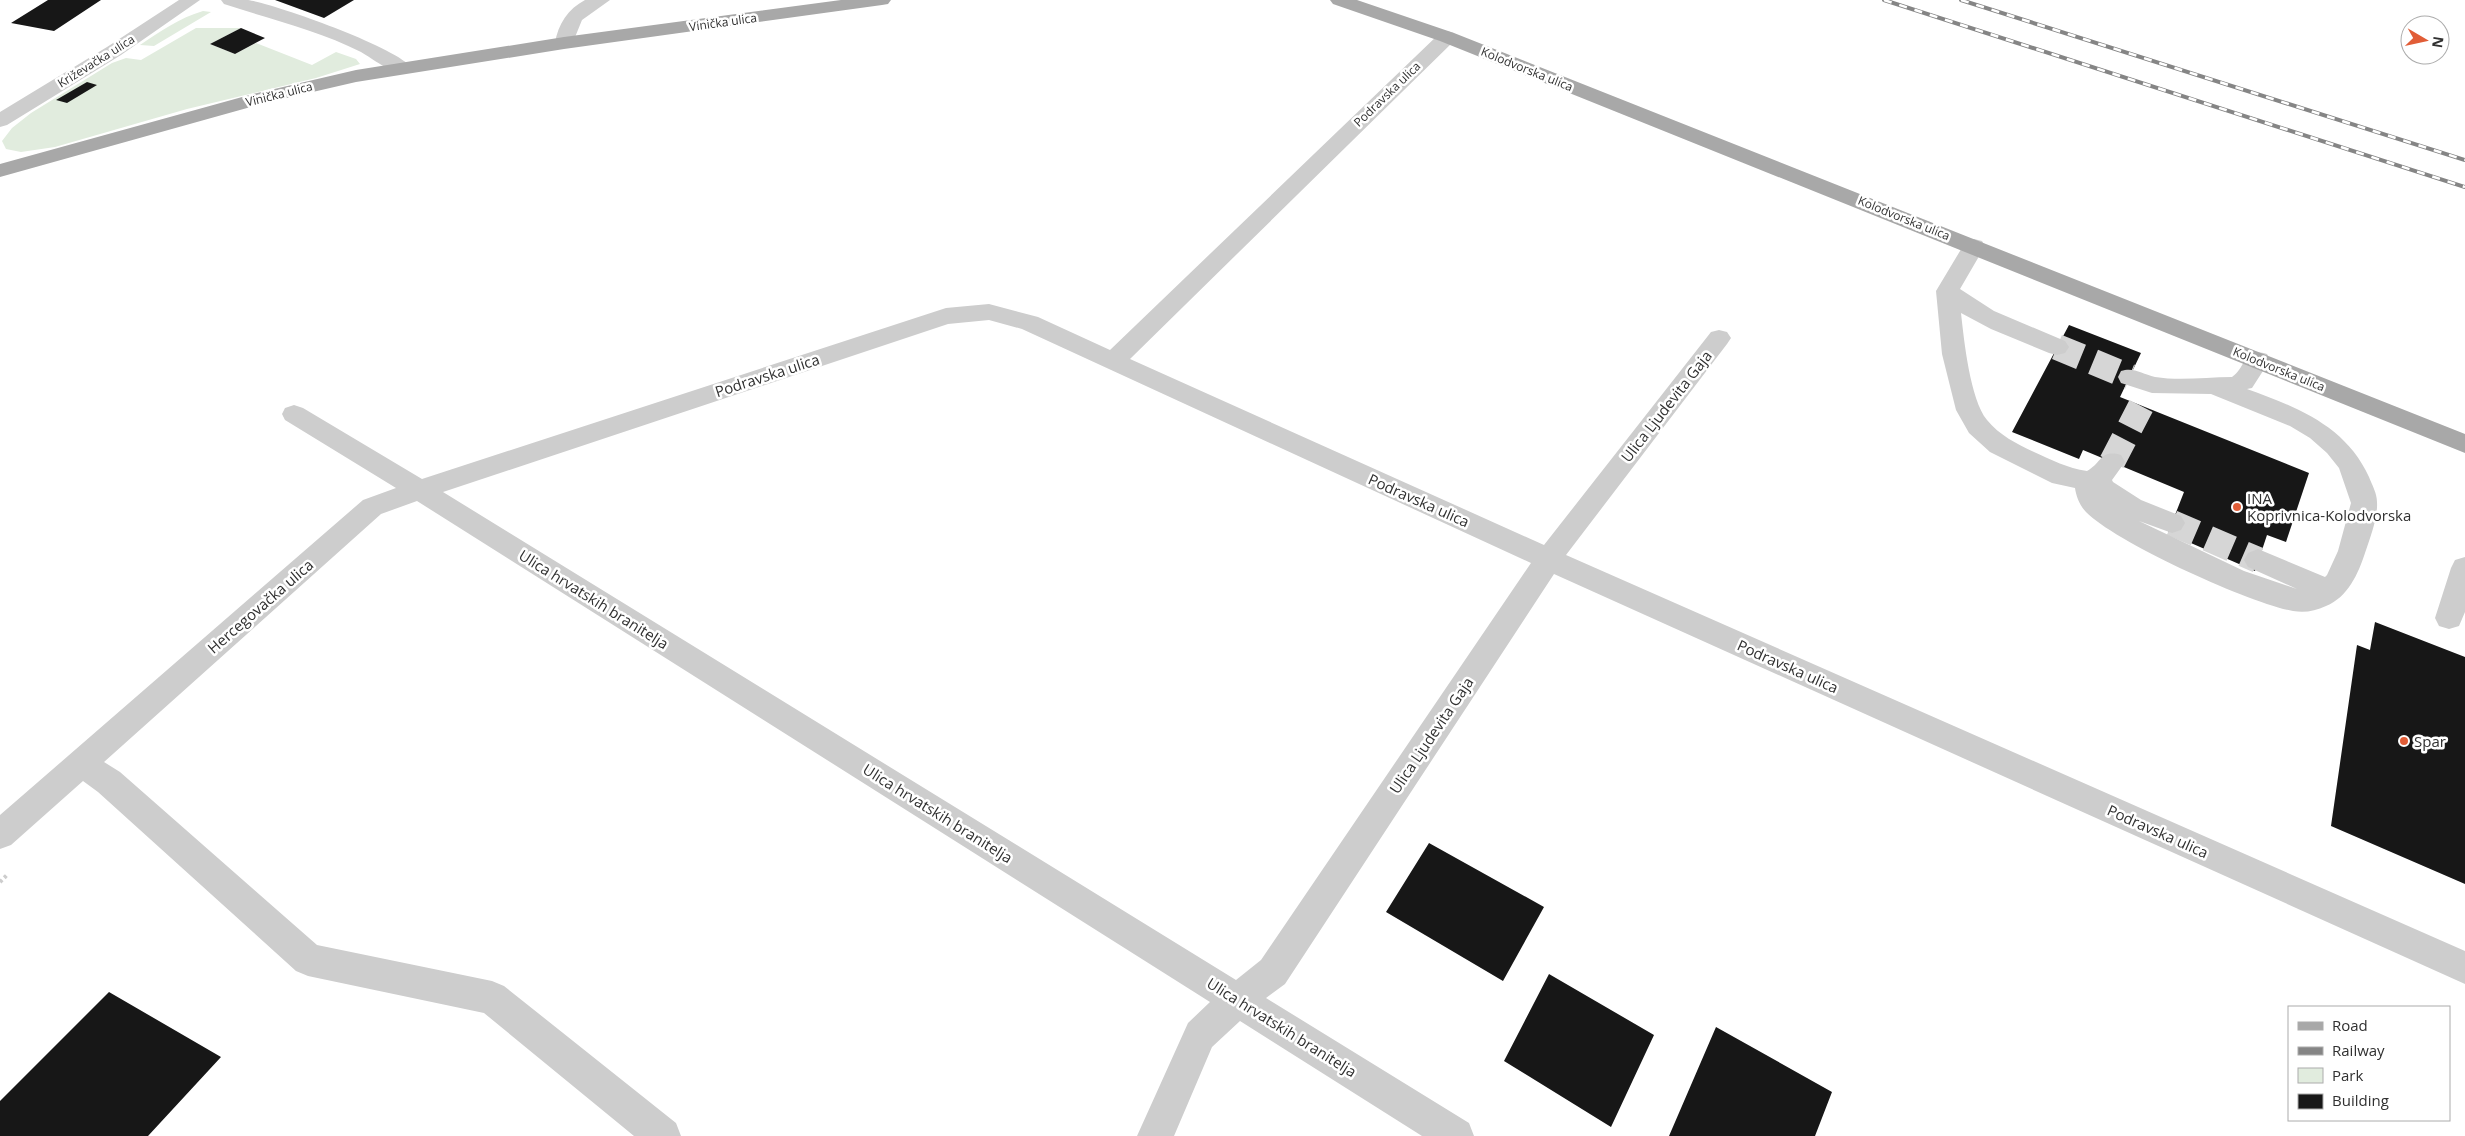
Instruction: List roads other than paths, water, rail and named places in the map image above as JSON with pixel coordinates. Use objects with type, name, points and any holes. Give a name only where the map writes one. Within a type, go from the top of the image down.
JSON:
[{"type":"main road","name":"Vinička ulica","points":[[0,171],[260,98],[318,84],[402,68],[564,43],[882,0]]},
{"type":"main road","name":"Kolodvorska ulica","points":[[1339,0],[1447,37],[1974,246],[2465,444]]},
{"type":"street","name":"Križevačka ulica","points":[[0,121],[114,51],[191,0]]},
{"type":"street","points":[[230,0],[316,29],[381,54],[402,68]]},
{"type":"street","points":[[564,43],[566,30],[576,14],[601,0]]},
{"type":"street","name":"Podravska ulica","points":[[1113,361],[1447,37]]},
{"type":"street","points":[[1974,246],[1947,291],[1954,354],[1968,410],[1978,427],[1999,446],[2061,476],[2099,474]]},
{"type":"street","points":[[1947,291],[1963,305],[1982,316],[2057,347]]},
{"type":"street","name":"Podravska ulica","points":[[419,490],[946,316],[989,312],[1030,323],[1548,559],[2465,968]]},
{"type":"street","name":"Ulica Ljudevita Gaja","points":[[1155,1136],[1200,1035],[1238,999],[1273,972],[1548,559],[1719,338]]},
{"type":"street","points":[[2141,389],[2232,385],[2243,382],[2258,360]]},
{"type":"street","points":[[2099,474],[2089,496],[2096,506],[2170,550],[2279,597],[2305,602],[2322,597],[2340,584],[2357,534],[2364,502],[2356,475],[2336,447],[2323,434],[2305,423],[2211,385]]},
{"type":"street","points":[[294,414],[419,490]]},
{"type":"street","points":[[2099,474],[2102,488],[2112,497],[2172,523]]},
{"type":"street","name":"Hercegovačka ulica","points":[[0,835],[372,508],[419,490]]},
{"type":"street","name":"Ulica hrvatskih branitelja","points":[[419,490],[1456,1136]]},
{"type":"street","points":[[2258,560],[2329,591]]},
{"type":"street","points":[[2450,618],[2465,568]]},
{"type":"street","points":[[81,763],[109,782],[308,960],[492,998],[663,1136]]},
{"type":"tunnel","points":[[2057,347],[2130,377]]},
{"type":"tunnel","points":[[2112,462],[2141,406]]},
{"type":"tunnel","points":[[2172,523],[2258,560]]},
{"type":"railway","points":[[1884,0],[2465,187]]},
{"type":"railway","points":[[1961,0],[2465,160]]},
{"type":"place","name":"INA Koprivnica-Kolodvorska","points":[[2237,507]]},
{"type":"place","name":"Spar","points":[[2404,741]]}]
